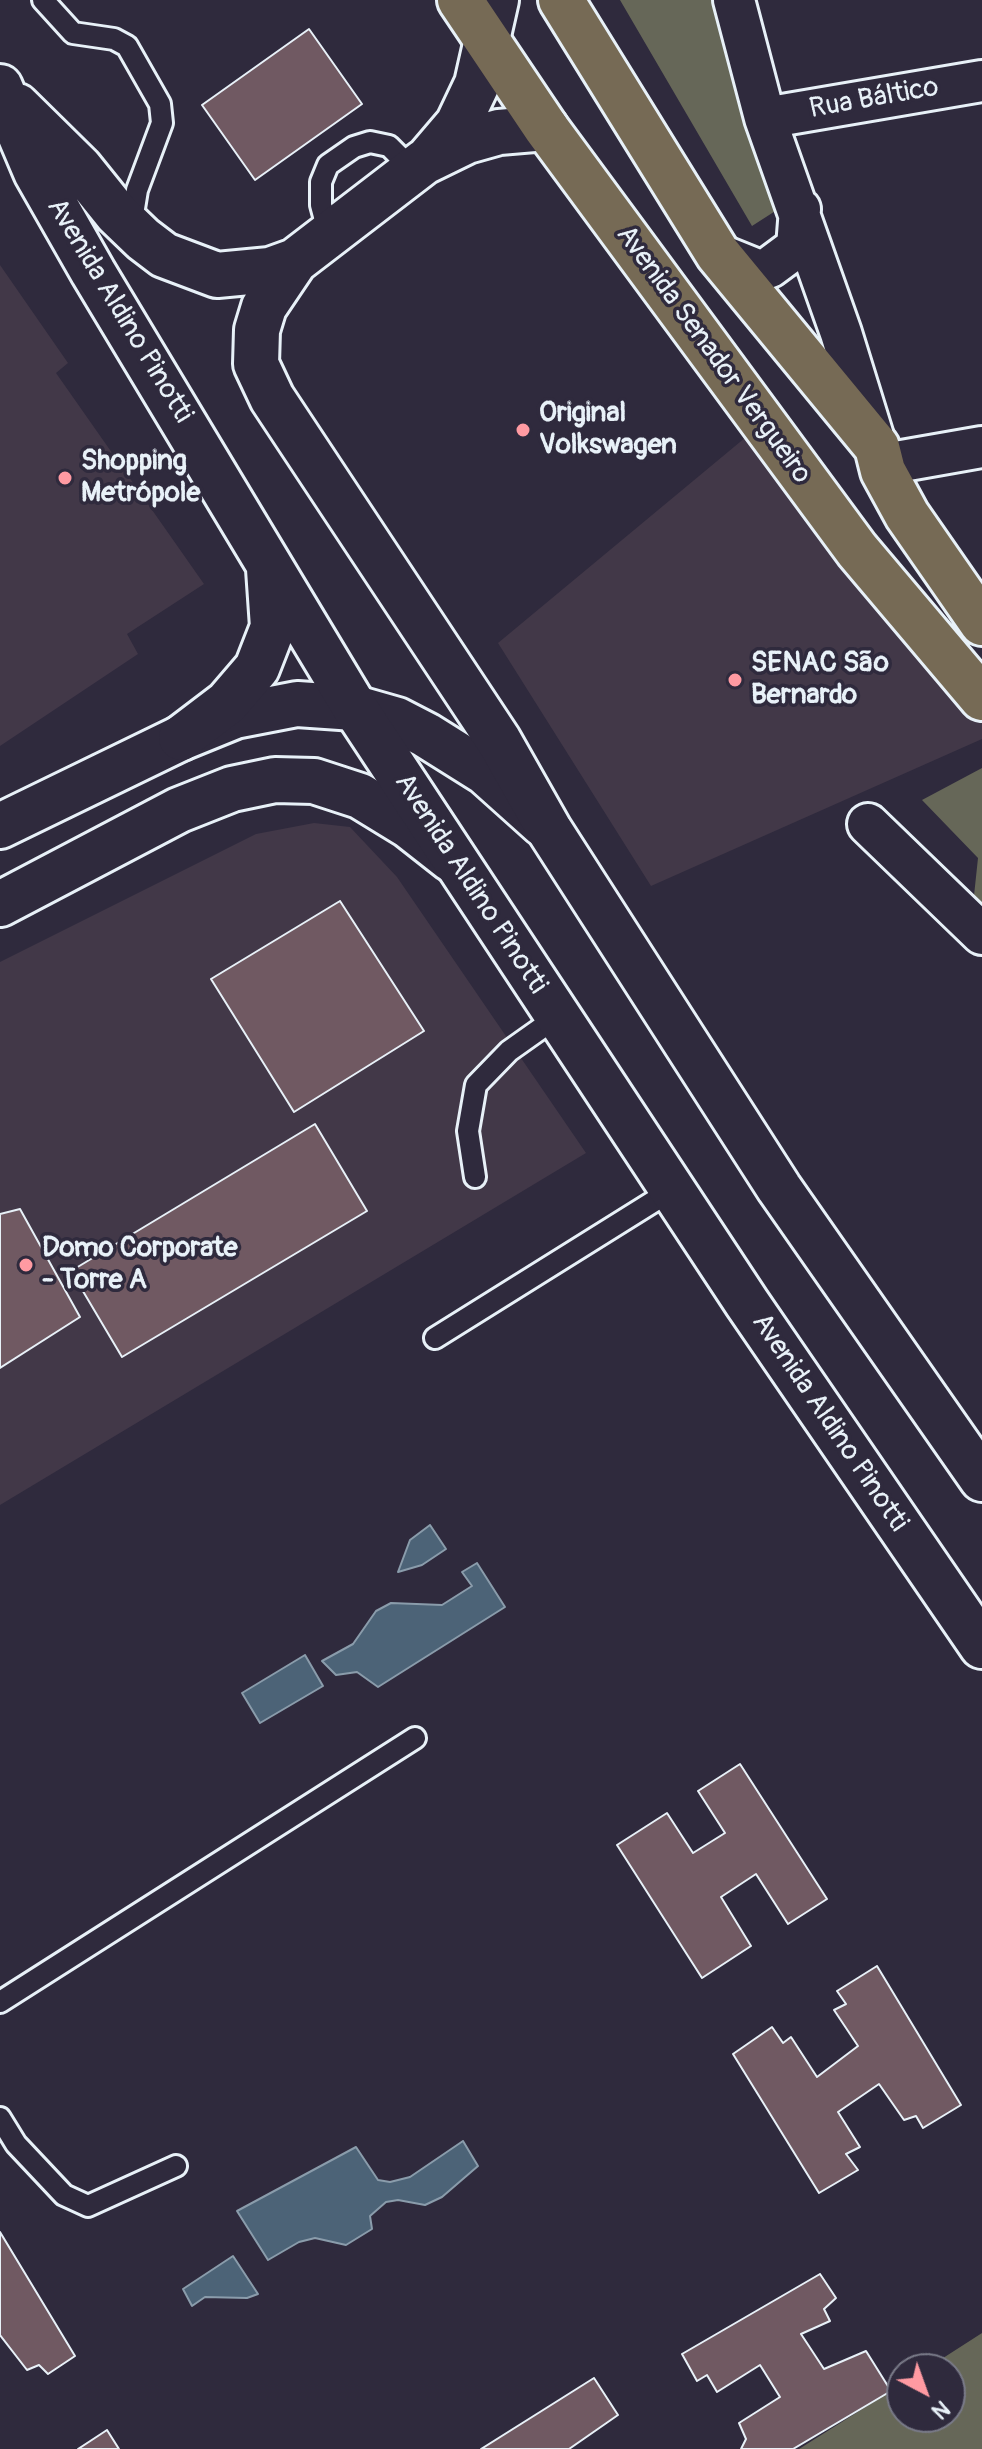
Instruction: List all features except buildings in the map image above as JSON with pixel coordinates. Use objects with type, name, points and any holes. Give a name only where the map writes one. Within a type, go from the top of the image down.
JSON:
[{"type":"main road","name":"Avenida Senador Vergueiro","points":[[460,0],[492,20],[546,128],[857,550],[982,698]]},
{"type":"main road","points":[[561,0],[718,254],[880,459],[907,515],[982,623]]},
{"type":"main road","points":[[492,20],[477,84],[441,146],[295,261],[264,307],[255,350],[262,379],[499,741],[550,831],[779,1188],[982,1479]]},
{"type":"main road","name":"Avenida Aldino Pinotti","points":[[2,90],[80,168],[131,227],[164,255],[217,275],[270,270],[295,261]]},
{"type":"main road","name":"Avenida Aldino Pinotti","points":[[2,90],[36,172],[355,708],[672,1190],[982,1646]]},
{"type":"main road","points":[[419,166],[467,141],[499,132],[546,128]]},
{"type":"main road","points":[[181,738],[244,686],[268,646],[274,603],[268,562]]},
{"type":"main road","points":[[0,826],[181,738],[235,716],[297,704],[355,708],[397,720],[459,753],[550,831]]},
{"type":"main road","points":[[0,904],[179,810],[232,789],[275,780],[314,781],[360,796],[409,826],[453,861]]},
{"type":"street","points":[[734,0],[765,118],[800,209],[880,459],[902,461],[982,447]]},
{"type":"street","name":"Rua Báltico","points":[[765,118],[982,81]]},
{"type":"street","points":[[718,254],[760,271],[770,267],[797,247],[800,209]]},
{"type":"street","points":[[868,824],[982,934]]},
{"type":"lane","points":[[43,0],[73,33],[114,39],[127,46],[160,104],[162,123],[137,190],[131,227]]},
{"type":"lane","points":[[475,1177],[468,1131],[476,1085],[509,1051],[557,1017]]},
{"type":"lane","points":[[435,1338],[672,1190]]},
{"type":"lane","points":[[0,2002],[415,1738]]},
{"type":"lane","points":[[0,2118],[16,2144],[64,2195],[88,2206],[176,2166]]},
{"type":"shaded area","name":"Shopping Metrópole","points":[[0,265],[68,363],[56,373],[204,584],[127,634],[138,654],[0,746]]},
{"type":"shaded area","name":"SENAC São Bernardo","points":[[746,437],[840,556],[982,716],[982,739],[651,886],[498,643]]},
{"type":"shaded area","points":[[314,823],[350,827],[397,877],[586,1153],[0,1505],[0,962],[256,834]]},
{"type":"green space","points":[[620,0],[714,0],[780,208],[752,226]]},
{"type":"green space","points":[[982,768],[982,914],[973,905],[978,858],[922,800]]},
{"type":"green space","points":[[982,2333],[982,2449],[799,2449],[886,2394],[886,2433],[966,2433],[966,2353],[951,2353]]},
{"type":"water","points":[[430,1525],[446,1549],[422,1565],[398,1572],[410,1540]]},
{"type":"water","points":[[477,1563],[505,1607],[378,1687],[357,1672],[336,1675],[322,1661],[353,1644],[376,1611],[391,1603],[442,1605],[472,1586],[462,1572]]},
{"type":"water","points":[[305,1655],[323,1686],[260,1723],[242,1693]]},
{"type":"water","points":[[463,2141],[478,2166],[442,2197],[425,2205],[398,2200],[386,2202],[370,2216],[372,2229],[346,2245],[315,2238],[299,2242],[268,2260],[237,2211],[356,2147],[378,2180],[390,2182],[410,2177]]},
{"type":"water","points":[[233,2256],[258,2294],[247,2298],[205,2297],[192,2306],[183,2289]]},
{"type":"place","name":"Original Volkswagen","points":[[523,430]]},
{"type":"place","name":"Shopping Metrópole","points":[[65,478]]},
{"type":"place","name":"SENAC São Bernardo","points":[[735,680]]},
{"type":"place","name":"Domo Corporate - Torre A","points":[[26,1265]]}]
